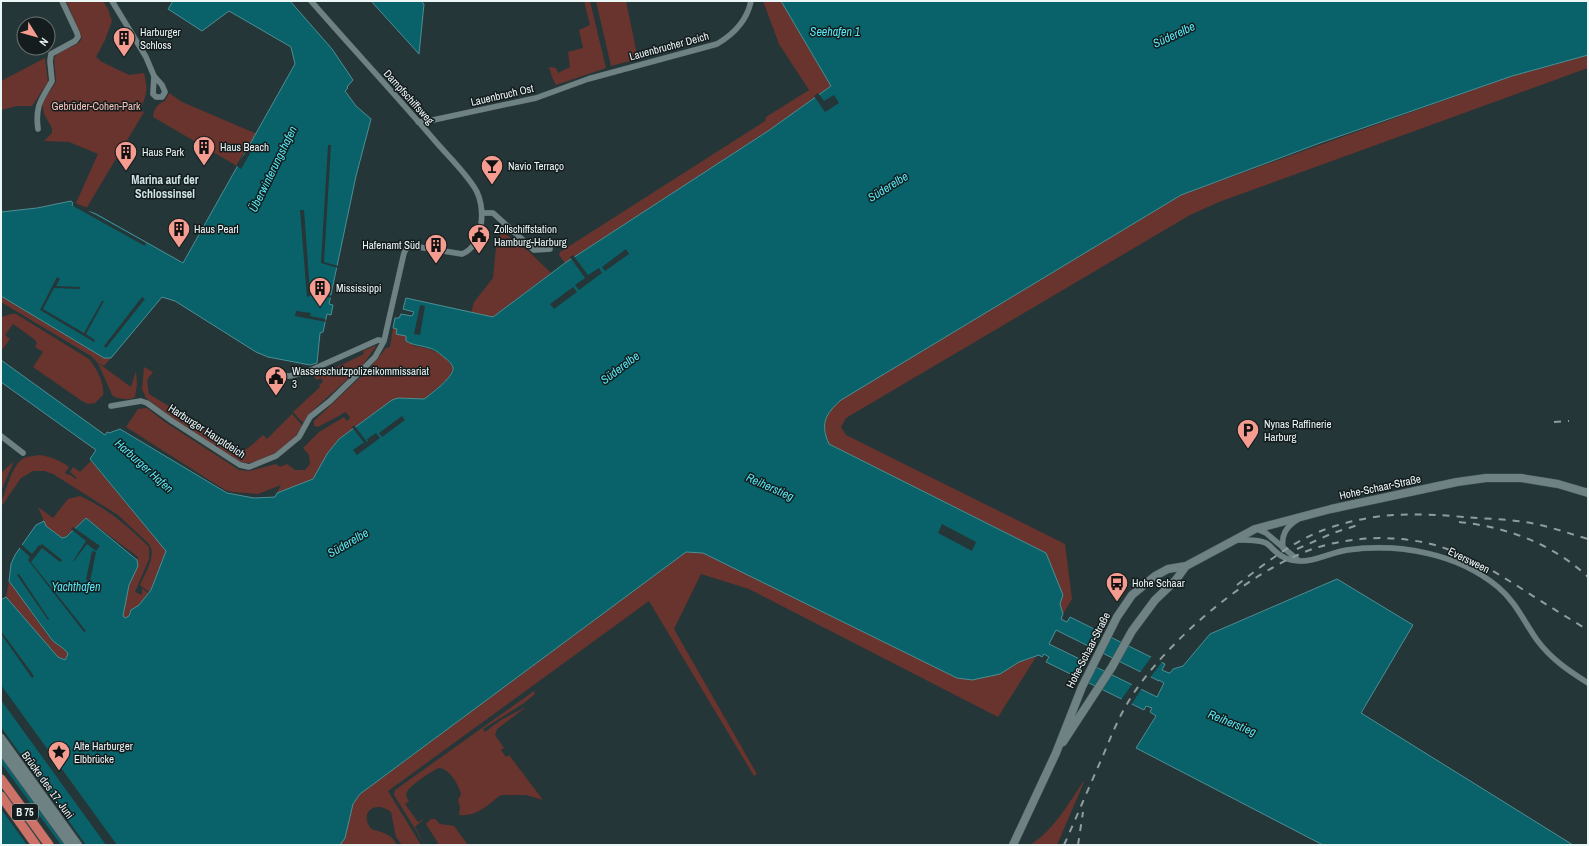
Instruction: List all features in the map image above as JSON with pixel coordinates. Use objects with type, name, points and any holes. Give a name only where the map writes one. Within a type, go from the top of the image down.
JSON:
[{"type":"highway","name":"B 75","points":[[1,779],[49,845]]},
{"type":"highway","name":"B 75","points":[[1,796],[36,845]]},
{"type":"main road","name":"Hohe-Schaar-Straße","points":[[1012,845],[1056,753],[1082,687],[1120,611],[1139,588],[1155,576],[1168,569],[1186,566],[1256,529],[1302,517],[1457,482],[1486,478],[1534,479],[1588,493]]},
{"type":"main road","name":"Hohe-Schaar-Straße","points":[[1056,753],[1129,637],[1152,604],[1175,581],[1186,566]]},
{"type":"main road","name":"Brücke des 17. Juni","points":[[1,738],[78,845]]},
{"type":"main road","name":"Brücke des 17. Juni","points":[[1,750],[70,845]]},
{"type":"street","points":[[38,129],[37,117],[39,102],[52,81],[50,61],[51,54],[75,41],[78,37],[78,33],[62,1]]},
{"type":"street","points":[[112,1],[146,57],[154,76]]},
{"type":"street","name":"Dampfschiffsweg","points":[[311,1],[472,185],[479,198],[482,213],[478,238],[465,254],[412,246],[407,247],[390,315]]},
{"type":"street","name":"Lauenbrucher Deich","points":[[588,79],[717,44],[734,32],[746,17],[751,1]]},
{"type":"street","name":"Lauenbruch Ost","points":[[418,122],[524,101],[550,94],[588,79]]},
{"type":"street","points":[[482,213],[493,213],[534,250],[550,249]]},
{"type":"street","name":"Harburger Hauptdeich","points":[[111,406],[142,401],[147,403],[236,463],[249,467],[276,456],[299,437],[310,417],[330,401],[364,369],[375,357],[384,341],[390,315]]},
{"type":"street","points":[[274,376],[290,376],[309,372],[378,340],[384,341]]},
{"type":"street","points":[[1,436],[23,453]]},
{"type":"street","points":[[1283,548],[1282,539],[1285,530],[1302,517]]},
{"type":"street","points":[[1233,540],[1254,540],[1268,544],[1266,533],[1270,525]]},
{"type":"street","points":[[1256,529],[1266,533],[1300,561]]},
{"type":"street","name":"Eversween","points":[[1268,544],[1282,557],[1300,561],[1311,560],[1345,550],[1372,547],[1417,551],[1461,565],[1486,578],[1507,595],[1515,604],[1538,641],[1549,654],[1562,666],[1588,683]]},
{"type":"green space","name":"Gebrüder-Cohen-Park","points":[[66,1],[103,1],[108,9],[112,21],[105,40],[96,57],[102,62],[129,75],[144,73],[146,84],[145,96],[140,110],[144,112],[86,209],[76,203],[98,154],[69,142],[44,141],[52,133],[52,128],[44,114],[42,103],[56,82],[54,59],[56,55],[77,44],[82,38]]},
{"type":"green space","points":[[584,1],[590,1],[606,68],[556,85],[549,67],[556,68],[558,73],[570,67],[568,52],[583,48],[579,30],[590,25]]},
{"type":"green space","points":[[596,1],[626,1],[638,59],[611,66]]},
{"type":"green space","points":[[763,1],[781,1],[831,86],[768,131],[565,263],[559,255],[560,252],[765,121],[766,117],[809,90],[779,44]]},
{"type":"green space","points":[[1588,55],[1588,68],[1219,202],[1190,215],[846,418],[841,427],[846,435],[1065,544],[1072,599],[1063,614],[1046,553],[829,444],[825,431],[826,419],[831,410],[841,400],[1181,195],[1512,76]]},
{"type":"green space","points":[[45,58],[48,82],[32,106],[17,106],[1,110],[1,81]]},
{"type":"green space","points":[[169,93],[182,102],[257,134],[242,155],[237,166],[153,117],[156,107],[165,101]]},
{"type":"green space","points":[[504,232],[515,242],[517,240],[551,273],[493,317],[471,313],[474,302],[493,278],[497,238]]},
{"type":"green space","points":[[1,296],[104,358],[111,358],[104,366],[98,363],[91,356],[1,302]]},
{"type":"green space","points":[[16,314],[89,359],[97,371],[103,386],[103,395],[95,403],[88,404],[33,367],[43,352],[35,347],[37,343],[34,339],[13,324],[5,335],[10,339],[1,351],[1,317]]},
{"type":"green space","points":[[393,328],[402,333],[414,346],[426,348],[436,352],[446,359],[453,368],[449,378],[424,399],[398,398],[392,400],[339,439],[327,454],[313,479],[277,493],[281,485],[258,494],[225,490],[126,427],[138,409],[147,408],[165,422],[239,470],[249,471],[276,464],[280,467],[287,464],[295,470],[305,470],[310,464],[309,455],[303,448],[319,432],[344,417],[347,421],[350,418],[346,412],[318,427],[314,426],[314,421],[370,368],[386,348],[390,347]]},
{"type":"green space","points":[[377,345],[362,366],[311,412],[303,423],[293,412],[320,387],[319,385],[323,382],[321,378],[316,380],[314,375],[316,372],[318,376],[364,354],[363,351]]},
{"type":"green space","points":[[98,363],[131,387],[136,371],[137,384],[135,397],[123,399],[112,395]]},
{"type":"green space","points":[[144,367],[153,372],[147,380],[149,394],[239,449],[247,449],[263,435],[267,439],[292,414],[302,425],[293,439],[267,458],[248,463],[240,462],[175,420],[146,398],[142,389]]},
{"type":"green space","points":[[40,455],[55,459],[69,467],[65,473],[76,479],[77,478],[70,472],[73,467],[80,472],[91,461],[166,551],[149,592],[140,585],[151,559],[152,554],[149,544],[118,515],[53,474],[44,471],[33,471],[21,478],[1,507],[7,485],[16,466],[24,458]]},
{"type":"green space","points":[[14,461],[1,491],[1,473]]},
{"type":"green space","points":[[80,496],[117,518],[149,547],[149,559],[135,592],[142,595],[142,588],[148,593],[139,605],[131,610],[127,618],[123,617],[126,580],[138,557],[86,518],[62,538],[46,526],[38,507],[53,518],[68,499]]},
{"type":"green space","points":[[686,552],[703,553],[957,678],[1000,674],[1019,662],[1036,657],[998,717],[749,589],[701,574],[674,629],[757,774],[754,776],[649,601],[388,791],[421,845],[402,845],[396,837],[391,812],[382,807],[377,807],[373,808],[367,814],[369,827],[390,836],[397,845],[340,845],[345,838],[353,804],[360,794]]},
{"type":"green space","points":[[9,581],[51,640],[67,652],[68,654],[65,660],[58,657],[6,597]]},
{"type":"green space","points":[[534,691],[535,694],[524,703],[483,729],[485,732],[501,720],[526,707],[497,729],[495,735],[504,748],[501,750],[506,757],[509,755],[543,800],[526,795],[502,795],[476,813],[459,815],[460,807],[458,800],[461,794],[458,786],[450,774],[439,768],[416,782],[406,794],[409,801],[405,804],[418,822],[424,819],[415,827],[425,845],[394,795],[395,790]]},
{"type":"green space","points":[[1083,782],[1057,845],[1030,845],[1039,839],[1053,824],[1066,808]]},
{"type":"green space","points":[[431,819],[435,819],[440,824],[454,826],[468,845],[436,845],[438,843],[426,824]]},
{"type":"water","name":"Überwinterungshafen","points":[[173,1],[290,1],[332,49],[353,80],[345,91],[356,106],[371,119],[356,176],[329,304],[333,305],[331,315],[327,314],[323,332],[320,333],[317,363],[310,365],[268,357],[256,352],[175,301],[162,297],[111,358],[104,358],[1,296],[1,212],[37,208],[71,201],[73,203],[72,205],[96,214],[183,263],[295,64],[291,47],[229,11],[202,31],[168,9]]},
{"type":"water","points":[[371,1],[421,1],[424,4],[419,54]]},
{"type":"water","points":[[781,1],[1588,1],[1588,55],[1512,76],[1320,143],[1181,195],[841,400],[831,410],[825,425],[826,437],[829,444],[1046,553],[1063,595],[1060,604],[1063,614],[1061,619],[1067,622],[1070,617],[1165,664],[1162,670],[1169,673],[1173,669],[1183,666],[1210,634],[1337,579],[1413,625],[1361,713],[1573,845],[1323,845],[1136,748],[1156,716],[1150,712],[1152,708],[1146,706],[1144,710],[1046,662],[1049,657],[1044,654],[1042,657],[1039,655],[1019,662],[1000,674],[972,680],[957,678],[703,553],[686,552],[360,794],[353,804],[345,838],[340,845],[1,845],[1,600],[6,597],[58,657],[65,660],[68,654],[52,640],[9,581],[11,564],[15,555],[36,525],[44,521],[46,526],[62,538],[66,537],[86,518],[137,560],[138,566],[129,585],[123,616],[125,618],[129,616],[131,610],[139,605],[151,590],[166,551],[90,459],[96,450],[1,382],[1,360],[105,435],[107,432],[109,433],[120,429],[227,493],[254,498],[275,497],[277,493],[313,479],[327,454],[339,439],[392,400],[398,398],[424,399],[451,375],[453,367],[437,352],[409,343],[406,341],[406,336],[396,334],[397,329],[393,328],[395,318],[399,318],[401,314],[412,316],[414,312],[403,309],[406,298],[493,317],[565,263],[768,131],[831,86]],"holes":[[[1056,630],[1164,683],[1157,697],[1049,644]]]},
{"type":"pier","points":[[818,93],[824,101],[834,95],[839,103],[825,112],[814,96]]},
{"type":"pier","points":[[328,145],[331,145],[324,262],[338,266],[338,268],[321,263]]},
{"type":"pier","points":[[249,148],[252,150],[241,169],[237,166],[237,164]]},
{"type":"pier","points":[[73,203],[86,207],[90,212],[146,243],[145,246],[73,206]]},
{"type":"pier","points":[[300,210],[304,210],[310,292],[334,296],[333,298],[311,294],[307,297]]},
{"type":"pier","points":[[626,249],[629,254],[605,271],[602,267]]},
{"type":"pier","points":[[573,255],[588,275],[599,268],[602,273],[579,290],[575,285],[585,278],[570,257]]},
{"type":"pier","points":[[57,277],[60,279],[56,286],[80,287],[80,289],[54,288],[43,309],[84,333],[102,301],[104,301],[86,334],[95,340],[94,342],[40,310]]},
{"type":"pier","points":[[573,287],[577,292],[554,309],[550,304]]},
{"type":"pier","points":[[142,297],[145,299],[106,348],[104,346]]},
{"type":"pier","points":[[420,305],[425,306],[420,335],[414,334]]},
{"type":"pier","points":[[296,311],[311,313],[310,316],[325,319],[326,322],[295,316]]},
{"type":"pier","points":[[402,416],[405,420],[382,437],[379,433]]},
{"type":"pier","points":[[354,425],[367,442],[367,439],[376,433],[380,438],[357,455],[353,450],[363,443],[365,444],[352,427]]},
{"type":"pier","points":[[942,524],[976,542],[972,551],[938,533]]},
{"type":"pier","points":[[73,527],[100,546],[96,551],[87,544],[74,561],[86,541],[71,529]]},
{"type":"pier","points":[[21,544],[32,554],[39,545],[40,546],[42,544],[62,560],[60,562],[42,548],[31,562],[86,631],[84,632],[28,560],[30,557],[19,547]]},
{"type":"pier","points":[[92,551],[96,552],[90,581],[86,580]]},
{"type":"pier","points":[[19,574],[49,619],[48,620],[17,575]]},
{"type":"pier","points":[[1101,630],[1112,635],[1102,655],[1091,649]]},
{"type":"pier","points":[[1,631],[34,676],[32,678],[1,634]]},
{"type":"pier","points":[[1152,656],[1162,662],[1149,679],[1139,674]]},
{"type":"pier","points":[[1086,660],[1097,665],[1087,684],[1076,679]]},
{"type":"pier","points":[[1133,683],[1142,688],[1131,705],[1121,700]]},
{"type":"pier","name":"Alte Harburger Elbbrücke","points":[[1,685],[117,845],[106,845],[1,700]]},
{"type":"pier","points":[[1,727],[86,845],[65,845],[1,757]]},
{"type":"pier","points":[[1,763],[61,845],[27,845],[1,809]]},
{"type":"railway","points":[[1554,422],[1569,421]]},
{"type":"railway","points":[[1237,585],[1283,551],[1308,537],[1352,521],[1383,516],[1415,514],[1527,522],[1588,539]]},
{"type":"railway","points":[[1459,522],[1494,528],[1528,539],[1560,555],[1588,577]]},
{"type":"railway","points":[[1297,549],[1333,533],[1358,525]]},
{"type":"railway","points":[[1064,845],[1117,724],[1127,704],[1143,680],[1164,655],[1188,631],[1216,607],[1245,585],[1274,567],[1303,553],[1343,541],[1369,538],[1409,540],[1435,545],[1457,553],[1489,569],[1588,630]]},
{"type":"railway","points":[[1078,845],[1083,812]]},
{"type":"place","name":"Harburger Schloss","points":[[124,58]]},
{"type":"place","name":"Haus Beach","points":[[204,166]]},
{"type":"place","name":"Haus Park","points":[[126,172]]},
{"type":"place","name":"Navio Terraço","points":[[492,186]]},
{"type":"place","name":"Haus Pearl","points":[[179,248]]},
{"type":"place","name":"Zollschiffstation Hamburg-Harburg","points":[[479,254]]},
{"type":"place","name":"Hafenamt Süd","points":[[436,264]]},
{"type":"place","name":"Mississippi","points":[[320,308]]},
{"type":"place","name":"Wasserschutzpolizeikommissariat 3","points":[[276,396]]},
{"type":"place","name":"Nynas Raffinerie Harburg","points":[[1248,450]]},
{"type":"place","name":"Hohe Schaar","points":[[1117,602]]},
{"type":"place","name":"Alte Harburger Elbbrücke","points":[[59,772]]},
{"type":"district","name":"Marina auf der Schlossinsel","points":[[165,187]]},
{"type":"water label","name":"Seehafen 1","points":[[835,32]]},
{"type":"water label","name":"Süderelbe","points":[[1174,35]]},
{"type":"water label","name":"Süderelbe","points":[[888,187]]},
{"type":"water label","name":"Süderelbe","points":[[620,368]]},
{"type":"water label","name":"Harburger Hafen","points":[[144,466]]},
{"type":"water label","name":"Reiherstieg","points":[[770,487]]},
{"type":"water label","name":"Süderelbe","points":[[348,543]]},
{"type":"water label","name":"Yachthafen","points":[[76,587]]},
{"type":"water label","name":"Reiherstieg","points":[[1232,723]]}]
